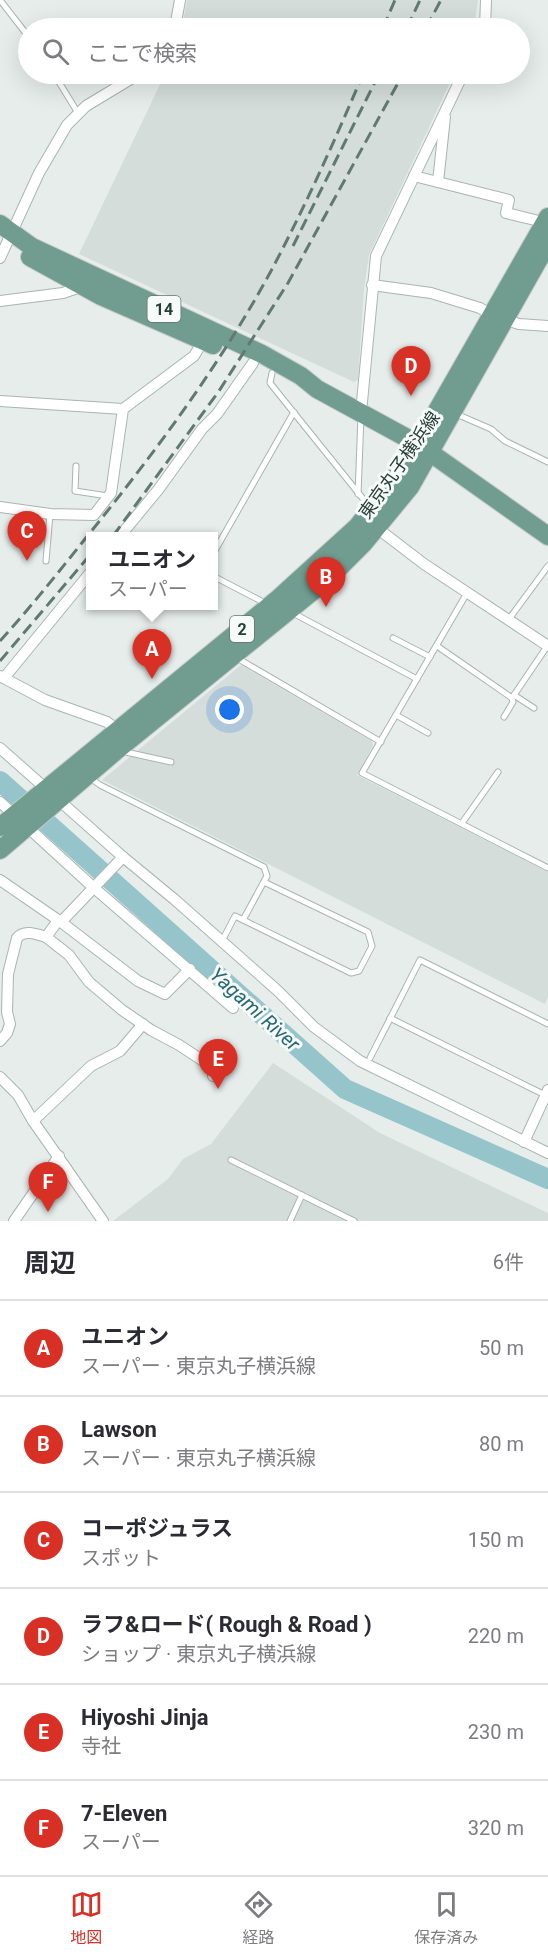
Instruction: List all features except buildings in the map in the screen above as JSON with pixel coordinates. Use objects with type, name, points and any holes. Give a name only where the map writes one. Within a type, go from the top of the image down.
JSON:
[{"type":"main road","name":"東京丸子横浜線","points":[[0,850],[21,821],[51,795],[108,749],[233,656],[357,527],[453,413],[546,221]]},
{"type":"main road","name":"14","points":[[4,232],[28,256],[83,286],[272,373],[317,388]]},
{"type":"main road","name":"14","points":[[4,232],[262,354],[424,449],[548,536]]},
{"type":"main road","name":"東京丸子横浜線","points":[[108,749],[118,730],[279,608],[342,566],[377,528],[402,498],[424,449],[499,318],[548,243]]},
{"type":"main road","name":"東京丸子横浜線","points":[[0,827],[21,821]]},
{"type":"street","points":[[177,18],[180,0]]},
{"type":"street","points":[[485,18],[486,0]]},
{"type":"street","points":[[0,258],[4,232],[67,124],[87,106],[123,84]]},
{"type":"street","points":[[361,412],[376,256],[458,84]]},
{"type":"street","points":[[438,182],[446,108]]},
{"type":"street","points":[[414,176],[509,200],[507,213],[546,221]]},
{"type":"street","points":[[372,285],[432,293],[480,308],[499,318],[519,324],[548,326]]},
{"type":"street","points":[[0,302],[63,293],[83,286]]},
{"type":"street","points":[[0,401],[123,409],[194,356],[203,340]]},
{"type":"street","points":[[124,532],[202,429],[217,414],[253,363]]},
{"type":"street","points":[[0,507],[94,515],[111,493],[123,409]]},
{"type":"street","points":[[377,528],[424,564],[548,645]]},
{"type":"street","points":[[86,578],[2,677],[45,700],[107,722],[118,730]]},
{"type":"street","points":[[0,748],[120,860],[222,941],[314,1027],[360,1061],[548,1153]]},
{"type":"street","points":[[0,802],[97,884],[233,1008]]},
{"type":"street","points":[[46,937],[57,922],[61,922],[120,860]]},
{"type":"street","points":[[0,880],[61,922],[138,981],[165,994],[190,969]]},
{"type":"street","points":[[0,1041],[7,1033],[10,1024],[7,1012],[8,974],[17,938],[26,932],[46,937],[69,955],[89,982],[122,1010],[208,1064],[213,1070],[213,1077]]},
{"type":"street","points":[[33,1120],[91,1066],[120,1052],[143,1024]]},
{"type":"street","points":[[0,1077],[18,1095],[103,1221]]},
{"type":"street","points":[[524,1142],[547,1093]]},
{"type":"street","points":[[14,1221],[58,1156]]},
{"type":"lane","points":[[0,0],[18,23]]},
{"type":"lane","points":[[60,84],[78,113]]},
{"type":"lane","points":[[272,373],[270,383],[358,494],[372,508]]},
{"type":"lane","points":[[218,545],[294,412]]},
{"type":"lane","points":[[358,494],[361,412]]},
{"type":"lane","points":[[453,413],[491,429],[505,441],[548,462]]},
{"type":"lane","points":[[76,466],[75,491],[109,496]]},
{"type":"lane","points":[[46,561],[50,513]]},
{"type":"lane","points":[[509,619],[548,566]]},
{"type":"lane","points":[[218,578],[417,679]]},
{"type":"lane","points":[[467,591],[362,773],[548,868]]},
{"type":"lane","points":[[393,638],[430,657]]},
{"type":"lane","points":[[504,717],[513,702],[513,697],[548,645]]},
{"type":"lane","points":[[437,646],[513,697],[534,708]]},
{"type":"lane","points":[[233,656],[381,742]]},
{"type":"lane","points":[[396,715],[428,733]]},
{"type":"lane","points":[[108,749],[171,762]]},
{"type":"lane","points":[[80,772],[100,785],[264,867],[267,876],[243,920]]},
{"type":"lane","points":[[462,823],[498,772]]},
{"type":"lane","points":[[222,941],[234,916],[351,973],[359,971],[372,946],[368,932],[264,882]]},
{"type":"lane","points":[[370,1058],[420,960],[548,1024]]},
{"type":"lane","points":[[390,1018],[547,1093]]},
{"type":"lane","points":[[231,1160],[354,1221]]},
{"type":"lane","points":[[290,1221],[302,1195]]},
{"type":"shaded area","points":[[187,0],[478,0],[475,18],[184,18]]},
{"type":"shaded area","points":[[160,84],[449,84],[369,255],[364,289],[358,380],[354,382],[79,254]]},
{"type":"shaded area","points":[[241,665],[372,741],[373,746],[357,775],[548,872],[548,997],[545,1004],[102,780]]},
{"type":"shaded area","points":[[273,1063],[380,1133],[548,1213],[548,1221],[113,1221],[168,1179],[183,1159],[211,1144]]},
{"type":"waterway","name":"Yagami River","points":[[0,781],[345,1089],[548,1179]]},
{"type":"railway","points":[[387,18],[395,0]]},
{"type":"railway","points":[[412,18],[420,0]]},
{"type":"railway","points":[[431,18],[441,0]]},
{"type":"railway","points":[[90,532],[184,410],[251,307],[296,222],[359,84]]},
{"type":"railway","points":[[293,246],[374,84]]},
{"type":"railway","points":[[116,532],[219,391],[288,283],[397,84]]},
{"type":"railway","points":[[0,641],[86,537]]},
{"type":"railway","points":[[0,661],[86,560]]},
{"type":"place","name":"ラフ&ロード( Rough & Road )","points":[[411,396]]},
{"type":"place","name":"コーポジュラス","points":[[27,561]]},
{"type":"place","name":"Lawson","points":[[326,607]]},
{"type":"place","name":"ユニオン","points":[[152,679]]},
{"type":"place","name":"Hiyoshi Jinja","points":[[218,1089]]},
{"type":"place","name":"7-Eleven","points":[[48,1212]]}]
